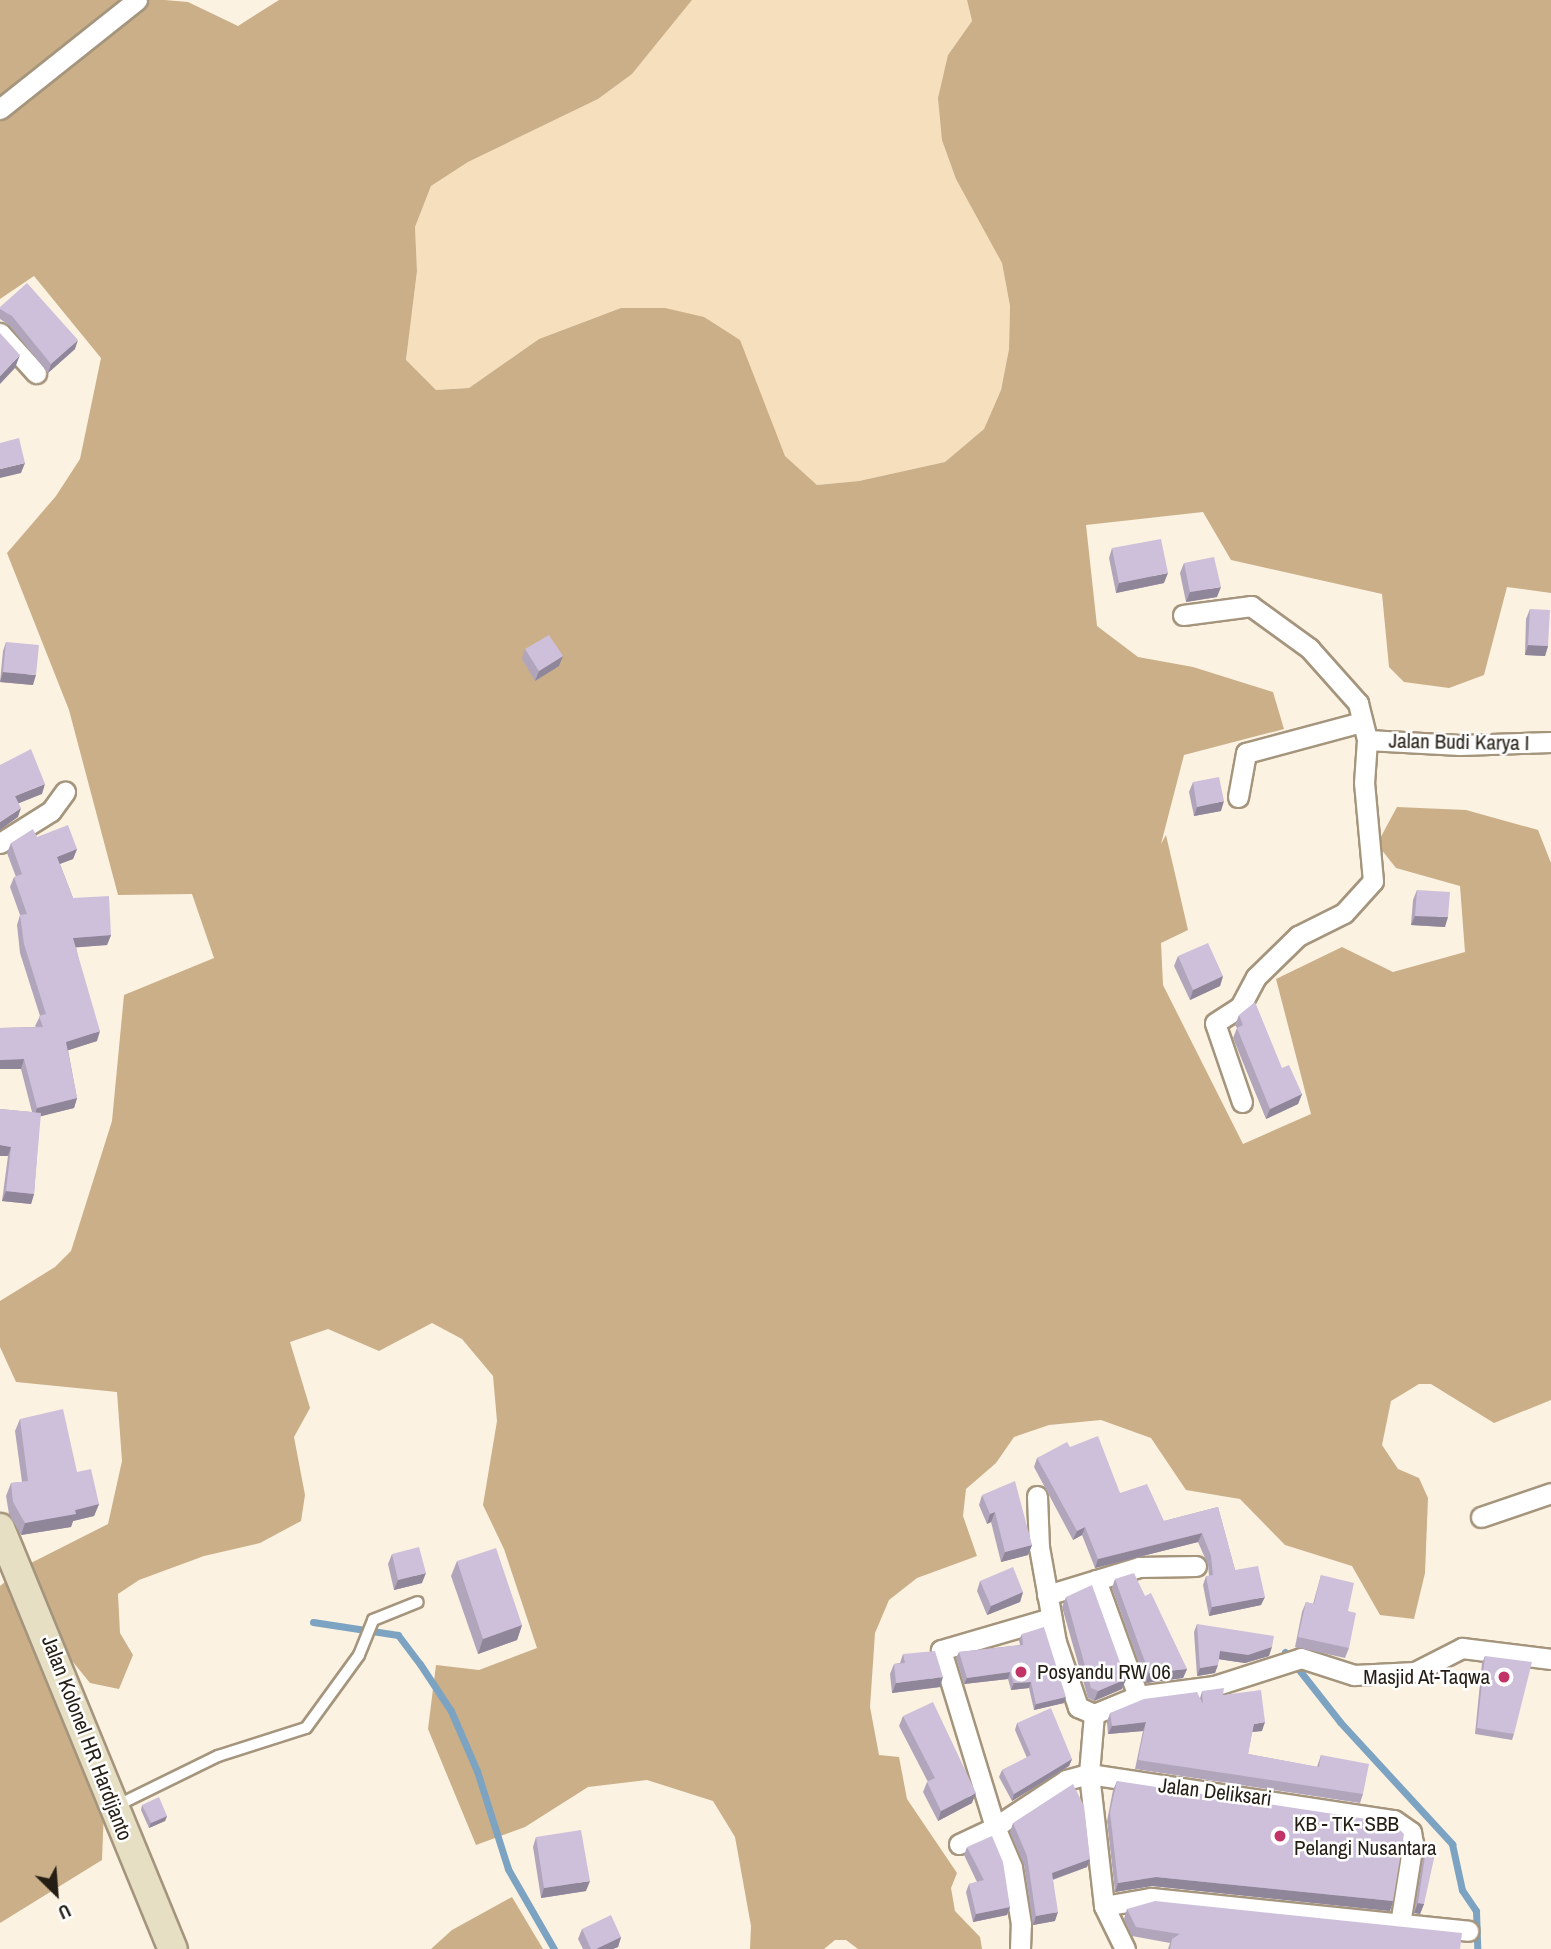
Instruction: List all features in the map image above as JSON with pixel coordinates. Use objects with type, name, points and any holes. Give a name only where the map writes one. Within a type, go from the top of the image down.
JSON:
[{"type":"main road","name":"Jalan Kolonel HR Hardijanto","points":[[0,1528],[173,1949]]},
{"type":"street","points":[[0,109],[137,0]]},
{"type":"street","points":[[0,333],[36,373]]},
{"type":"street","name":"Jalan Budi Karya I","points":[[1183,615],[1251,606],[1309,648],[1358,703],[1365,731],[1460,745],[1551,742]]},
{"type":"street","points":[[1238,797],[1246,753],[1365,731],[1364,783],[1373,881],[1344,914],[1298,936],[1256,977],[1240,1007],[1215,1023],[1242,1102]]},
{"type":"street","points":[[0,842],[51,811],[65,792]]},
{"type":"street","points":[[1482,1517],[1551,1493]]},
{"type":"street","points":[[1037,1496],[1051,1618],[1072,1695],[1078,1707],[1094,1714],[1138,1696],[1214,1686],[1281,1668],[1301,1658],[1354,1675],[1415,1672],[1445,1656],[1473,1648],[1551,1659]]},
{"type":"street","points":[[1047,1595],[1156,1564],[1196,1566]]},
{"type":"street","points":[[1096,1580],[1138,1696]]},
{"type":"street","points":[[1020,1949],[1021,1924],[1012,1867],[995,1827],[941,1650],[1051,1618]]},
{"type":"street","points":[[1094,1714],[1089,1774],[1104,1906],[1125,1949]]},
{"type":"street","name":"Jalan Deliksari","points":[[959,1844],[995,1827],[1066,1780],[1089,1774],[1395,1820],[1411,1832],[1413,1843],[1399,1924]]},
{"type":"street","points":[[1104,1906],[1151,1898],[1468,1931]]},
{"type":"lane","points":[[116,1807],[218,1756],[306,1728],[328,1704],[366,1639],[373,1620],[418,1602]]},
{"type":"shaded area","points":[[0,0],[188,2],[238,26],[279,0],[692,0],[632,74],[598,99],[468,162],[431,186],[415,227],[417,271],[406,360],[436,390],[469,388],[539,339],[621,308],[665,308],[704,317],[740,340],[785,456],[817,485],[859,481],[945,462],[984,429],[1001,390],[1009,349],[1010,306],[1002,263],[956,179],[942,140],[938,98],[948,55],[972,21],[967,0],[1551,0],[1551,593],[1507,587],[1484,675],[1449,688],[1404,682],[1389,667],[1382,594],[1231,560],[1203,512],[1086,525],[1097,626],[1138,657],[1193,667],[1273,692],[1284,729],[1184,755],[1161,844],[1166,835],[1188,930],[1161,943],[1163,985],[1243,1144],[1311,1114],[1276,979],[1342,947],[1393,972],[1465,952],[1460,886],[1396,868],[1377,844],[1397,807],[1466,810],[1538,830],[1551,863],[1551,1400],[1494,1423],[1431,1384],[1419,1384],[1391,1401],[1382,1445],[1398,1469],[1419,1478],[1428,1498],[1425,1573],[1414,1619],[1380,1615],[1352,1566],[1285,1545],[1240,1499],[1186,1490],[1151,1438],[1101,1420],[1049,1425],[1014,1437],[996,1463],[966,1489],[963,1516],[977,1556],[917,1578],[889,1600],[875,1633],[870,1707],[879,1755],[899,1757],[907,1799],[957,1873],[951,1888],[955,1911],[980,1937],[982,1949],[858,1949],[846,1940],[835,1940],[824,1949],[750,1949],[751,1926],[735,1837],[713,1801],[647,1780],[588,1787],[525,1827],[476,1845],[428,1729],[436,1665],[479,1670],[537,1648],[504,1549],[483,1505],[497,1421],[493,1376],[462,1339],[432,1323],[379,1351],[328,1329],[290,1342],[310,1408],[294,1437],[305,1495],[301,1521],[260,1543],[204,1556],[139,1580],[118,1594],[120,1633],[133,1655],[119,1689],[90,1683],[69,1657],[36,1659],[104,1809],[102,1860],[0,1923],[0,1586],[25,1566],[108,1524],[122,1461],[117,1392],[16,1382],[0,1347],[0,1301],[55,1267],[71,1251],[112,1121],[124,995],[214,958],[192,894],[118,895],[69,710],[7,553],[56,496],[80,459],[101,358],[34,276],[0,299]]},
{"type":"shaded area","points":[[692,0],[967,0],[972,21],[948,55],[983,224],[1002,263],[1010,306],[1009,349],[1001,390],[984,429],[945,462],[859,481],[817,485],[785,456],[766,417],[621,308],[539,339],[469,388],[436,390],[406,361],[417,271],[415,227],[431,186],[468,162],[598,99],[632,74]]},
{"type":"shaded area","points":[[512,1897],[543,1949],[431,1949],[452,1930]]},
{"type":"building","points":[[27,283],[78,340],[51,364],[12,316],[0,309]]},
{"type":"building","points":[[0,333],[20,355],[0,376]]},
{"type":"building","points":[[19,438],[25,463],[0,469],[0,443]]},
{"type":"building","points":[[1161,539],[1168,573],[1119,583],[1112,548]]},
{"type":"building","points":[[1214,557],[1221,587],[1190,592],[1184,563]]},
{"type":"building","points":[[1530,609],[1550,610],[1548,646],[1528,645]]},
{"type":"building","points":[[549,635],[563,656],[539,671],[525,649]]},
{"type":"building","points":[[6,642],[39,645],[36,675],[3,672]]},
{"type":"building","points":[[31,749],[45,784],[15,796],[21,808],[0,822],[0,765]]},
{"type":"building","points":[[1219,777],[1224,801],[1197,807],[1193,782]]},
{"type":"building","points":[[68,825],[77,849],[57,857],[73,898],[109,896],[111,935],[73,938],[100,1031],[66,1042],[77,1098],[37,1108],[24,1059],[0,1060],[0,1028],[43,1027],[39,1016],[46,1014],[24,944],[20,915],[27,914],[14,877],[22,874],[11,843],[33,829],[37,837]]},
{"type":"building","points":[[1417,890],[1450,892],[1448,917],[1415,916]]},
{"type":"building","points":[[1208,943],[1223,976],[1193,990],[1178,956]]},
{"type":"building","points":[[1255,1002],[1282,1068],[1289,1065],[1302,1094],[1270,1109],[1237,1028],[1243,1025],[1239,1015]]},
{"type":"building","points":[[0,1109],[41,1113],[34,1194],[6,1191],[11,1147],[0,1145]]},
{"type":"building","points":[[63,1409],[77,1472],[91,1469],[99,1504],[75,1510],[76,1514],[25,1523],[13,1502],[11,1483],[28,1481],[20,1419]]},
{"type":"building","points":[[1098,1436],[1120,1493],[1147,1484],[1164,1521],[1218,1507],[1235,1570],[1258,1566],[1265,1597],[1212,1607],[1206,1576],[1213,1575],[1211,1556],[1202,1533],[1098,1559],[1085,1527],[1077,1531],[1037,1458],[1067,1442],[1070,1447]]},
{"type":"building","points":[[1015,1481],[1032,1545],[1005,1552],[995,1512],[990,1514],[982,1495]]},
{"type":"building","points":[[419,1547],[426,1573],[398,1580],[392,1554]]},
{"type":"building","points":[[496,1548],[522,1625],[483,1639],[457,1561]]},
{"type":"building","points":[[1013,1567],[1023,1592],[991,1606],[980,1581]]},
{"type":"building","points":[[1134,1573],[1145,1596],[1151,1593],[1187,1669],[1149,1673],[1115,1579]]},
{"type":"building","points":[[1321,1575],[1354,1583],[1348,1611],[1356,1613],[1349,1648],[1298,1637],[1306,1602],[1314,1604]]},
{"type":"building","points":[[1092,1585],[1126,1679],[1098,1691],[1091,1688],[1066,1597]]},
{"type":"building","points":[[1197,1624],[1274,1636],[1272,1647],[1248,1655],[1220,1651],[1218,1665],[1200,1668]]},
{"type":"building","points":[[1044,1627],[1066,1697],[1036,1704],[1031,1682],[1014,1683],[1010,1672],[967,1678],[959,1652],[1023,1645],[1022,1634]]},
{"type":"building","points":[[935,1651],[943,1677],[896,1683],[894,1664],[905,1663],[903,1654]]},
{"type":"building","points":[[1485,1656],[1532,1662],[1514,1734],[1477,1728]]},
{"type":"building","points":[[1224,1688],[1223,1695],[1261,1690],[1265,1722],[1254,1724],[1248,1754],[1319,1767],[1321,1755],[1369,1764],[1363,1794],[1138,1760],[1146,1722],[1112,1726],[1110,1713],[1144,1699],[1197,1692],[1203,1704],[1202,1691]]},
{"type":"building","points":[[933,1702],[976,1793],[941,1811],[927,1782],[935,1778],[903,1716]]},
{"type":"building","points":[[1051,1708],[1072,1759],[1014,1794],[1002,1770],[1031,1755],[1017,1723]]},
{"type":"building","points":[[1117,1781],[1393,1823],[1404,1834],[1393,1901],[1156,1877],[1118,1883],[1110,1812]]},
{"type":"building","points":[[1073,1784],[1084,1806],[1090,1859],[1052,1873],[1058,1912],[1036,1916],[1027,1856],[1013,1823]]},
{"type":"building","points":[[159,1797],[167,1816],[151,1823],[142,1805]]},
{"type":"building","points":[[581,1830],[590,1881],[544,1888],[536,1837]]},
{"type":"building","points":[[992,1836],[1003,1862],[1010,1907],[976,1914],[969,1884],[984,1880],[967,1847]]},
{"type":"building","points":[[1427,1843],[1437,1845],[1424,1904],[1418,1903]]},
{"type":"building","points":[[1155,1901],[1462,1933],[1460,1949],[1170,1949],[1172,1939],[1180,1934],[1136,1927],[1127,1909]]},
{"type":"building","points":[[611,1915],[621,1937],[591,1949],[582,1929]]},
{"type":"waterway","points":[[313,1622],[398,1635],[420,1664],[451,1711],[477,1771],[508,1869],[554,1949]]},
{"type":"waterway","points":[[1285,1652],[1340,1722],[1452,1844],[1462,1890],[1476,1911],[1477,1949]]},
{"type":"place","name":"Posyandu RW 06","points":[[1021,1672]]},
{"type":"place","name":"Masjid At-Taqwa","points":[[1504,1677]]},
{"type":"place","name":"KB - TK- SBB Pelangi Nusantara","points":[[1280,1836]]}]
